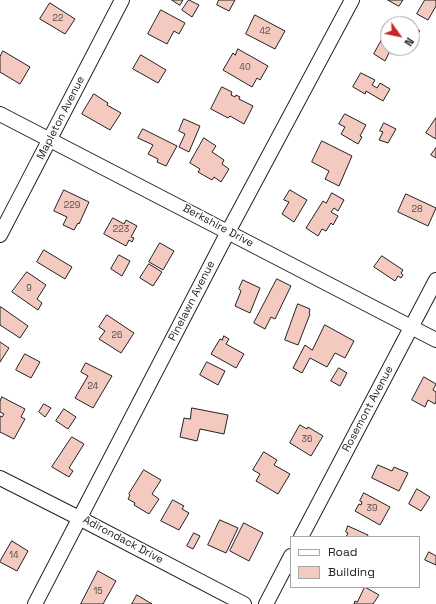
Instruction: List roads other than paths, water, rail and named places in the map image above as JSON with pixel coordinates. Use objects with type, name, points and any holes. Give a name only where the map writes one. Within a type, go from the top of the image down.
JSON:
[{"type":"street","name":"Mapleton Avenue","points":[[0,235],[122,0]]},
{"type":"street","name":"Pinelawn Avenue","points":[[35,604],[81,518],[228,232],[352,0]]},
{"type":"street","name":"Berkshire Drive","points":[[0,114],[436,340]]},
{"type":"street","name":"Rosemont Avenue","points":[[302,536],[436,280]]},
{"type":"street","name":"Adirondack Drive","points":[[0,478],[81,518],[244,604]]},
{"type":"street","points":[[266,604],[290,558]]}]
